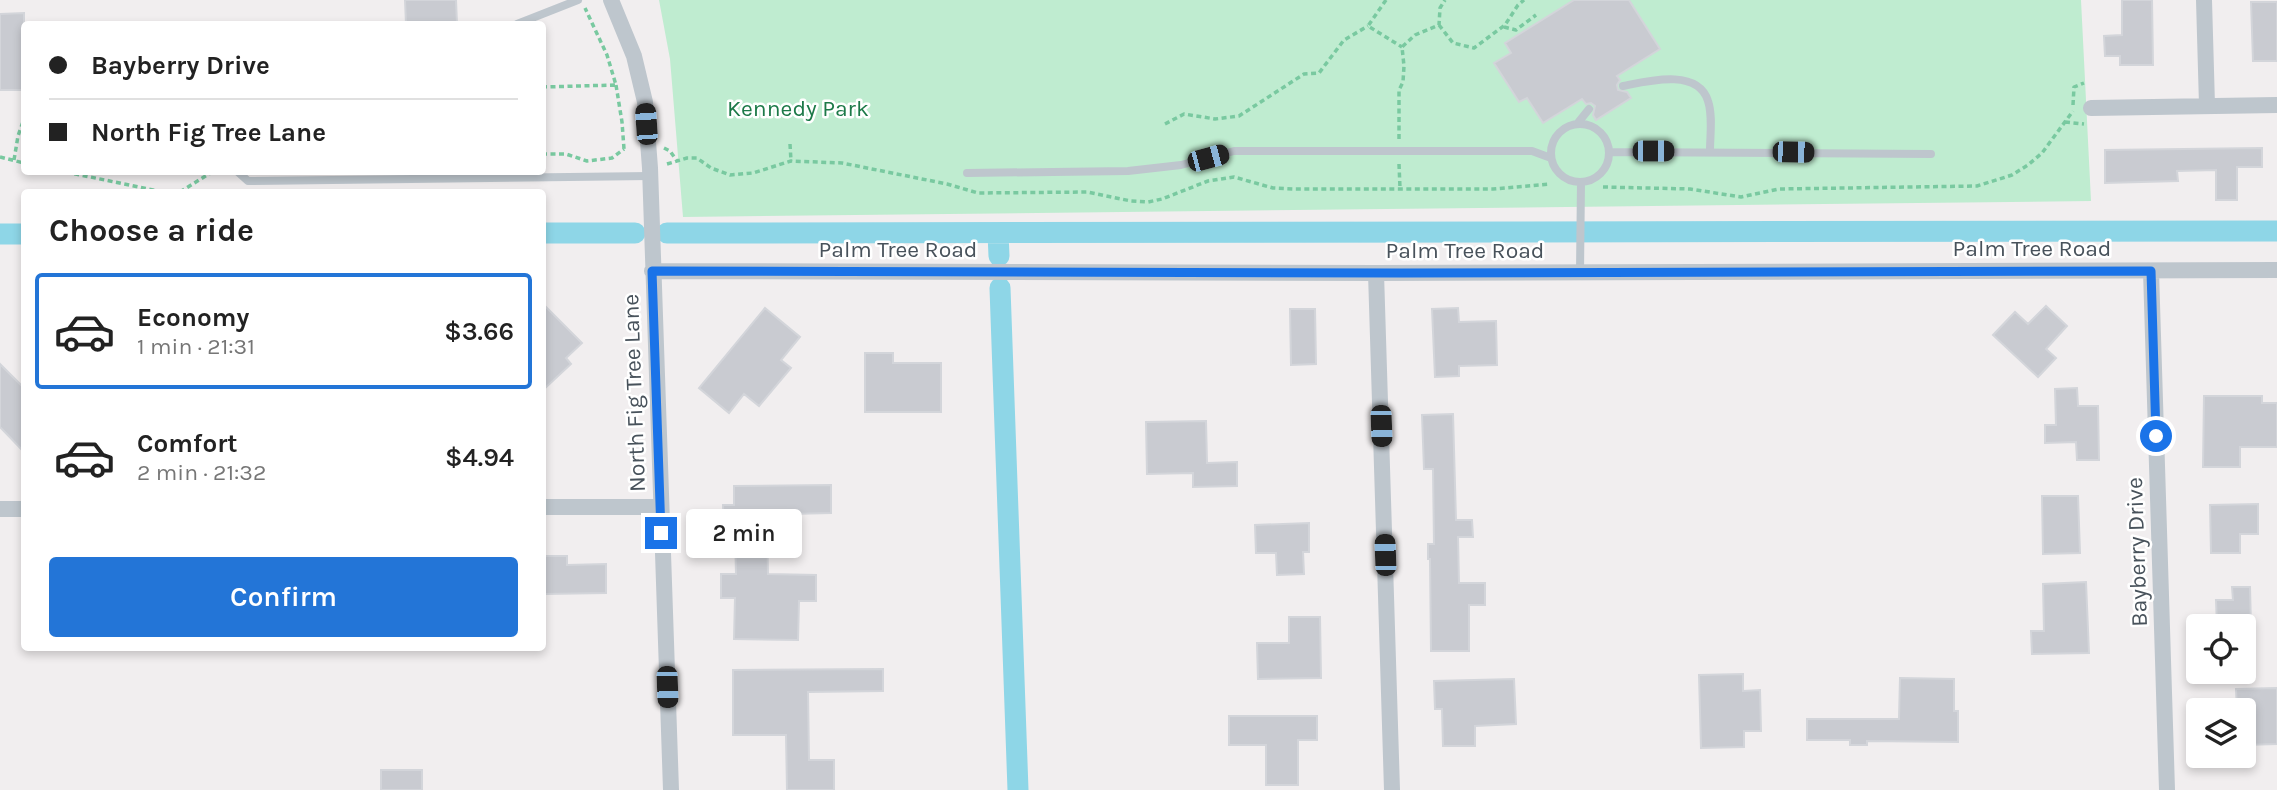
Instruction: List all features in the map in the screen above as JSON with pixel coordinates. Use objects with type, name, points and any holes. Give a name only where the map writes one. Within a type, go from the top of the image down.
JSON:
[{"type":"street","name":"North Fig Tree Lane","points":[[611,0],[634,56],[645,102],[650,176],[671,790]]},
{"type":"street","points":[[2204,0],[2207,105]]},
{"type":"street","points":[[2086,112],[2207,105],[2277,105]]},
{"type":"street","name":"Palm Tree Road","points":[[652,271],[1376,273],[1580,265],[2277,270]]},
{"type":"street","name":"Bayberry Drive","points":[[2151,271],[2167,790]]},
{"type":"street","points":[[1376,273],[1392,790]]},
{"type":"street","points":[[546,507],[660,507]]},
{"type":"street","points":[[0,509],[21,509]]},
{"type":"lane","points":[[525,21],[580,0]]},
{"type":"lane","points":[[1623,86],[1652,80],[1682,80],[1703,90],[1711,110],[1710,151]]},
{"type":"lane","points":[[1577,124],[1589,109]]},
{"type":"lane","points":[[1577,124],[1595,128],[1607,142],[1609,152],[1605,168],[1599,175],[1581,182],[1566,179],[1559,173],[1551,158],[1554,139],[1567,126],[1577,124]]},
{"type":"lane","points":[[967,173],[1128,171],[1181,165],[1234,151],[1532,151],[1551,158]]},
{"type":"lane","points":[[1609,152],[1931,154]]},
{"type":"lane","points":[[241,175],[248,181],[489,175],[650,176]]},
{"type":"lane","points":[[1580,265],[1581,182]]},
{"type":"path","points":[[580,0],[607,55],[616,85],[624,149]]},
{"type":"path","points":[[1165,124],[1184,114],[1215,119],[1239,116],[1304,74],[1319,73],[1344,40],[1368,26],[1386,0]]},
{"type":"path","points":[[1445,0],[1440,8],[1439,25],[1453,43],[1474,48],[1502,27],[1524,0]]},
{"type":"path","points":[[1502,27],[1516,30],[1536,15]]},
{"type":"path","points":[[1402,47],[1415,35],[1439,25]]},
{"type":"path","points":[[1368,26],[1402,47]]},
{"type":"path","points":[[1399,141],[1399,90],[1403,82],[1404,66],[1402,47]]},
{"type":"path","points":[[1603,187],[1690,188],[1741,197],[1779,189],[1977,186],[2012,175],[2042,153],[2074,110],[2074,87],[2084,83]]},
{"type":"path","points":[[546,87],[616,85]]},
{"type":"path","points":[[2074,110],[2086,112]]},
{"type":"path","points":[[2066,122],[2086,112]]},
{"type":"path","points":[[14,160],[21,128]]},
{"type":"path","points":[[790,144],[791,161]]},
{"type":"path","points":[[659,147],[670,151],[677,161]]},
{"type":"path","points":[[546,154],[572,155],[587,161],[612,158],[624,149],[632,148]]},
{"type":"path","points":[[0,157],[21,162]]},
{"type":"path","points":[[81,175],[148,189]]},
{"type":"path","points":[[185,189],[207,175]]},
{"type":"green space","name":"Kennedy Park","points":[[659,0],[2081,0],[2091,201],[683,217],[670,59]]},
{"type":"building","points":[[405,0],[456,0],[457,21],[406,21]]},
{"type":"building","points":[[1574,0],[1629,0],[1660,49],[1617,76],[1620,80],[1618,90],[1627,92],[1631,98],[1596,120],[1593,115],[1595,106],[1586,104],[1582,99],[1543,123],[1527,98],[1519,102],[1494,63],[1511,53],[1505,43]]},
{"type":"building","points":[[2122,0],[2152,0],[2153,65],[2120,65],[2120,56],[2105,56],[2104,36],[2122,35]]},
{"type":"building","points":[[2251,2],[2277,2],[2277,61],[2253,61]]},
{"type":"building","points":[[24,13],[24,21],[21,21],[21,90],[0,90],[0,14]]},
{"type":"building","points":[[2262,148],[2262,167],[2237,167],[2237,200],[2216,200],[2216,170],[2177,171],[2178,181],[2105,183],[2105,150]]},
{"type":"building","points":[[2046,306],[2067,326],[2046,349],[2056,358],[2038,377],[1993,335],[2015,312],[2028,324]]},
{"type":"building","points":[[546,307],[582,343],[566,358],[571,364],[546,387]]},
{"type":"building","points":[[765,308],[800,337],[781,360],[791,368],[759,406],[744,394],[729,413],[699,388]]},
{"type":"building","points":[[1458,308],[1459,322],[1496,321],[1497,365],[1459,366],[1459,376],[1435,377],[1432,309]]},
{"type":"building","points":[[1290,309],[1315,309],[1316,364],[1291,365]]},
{"type":"building","points":[[865,353],[893,353],[893,363],[941,363],[941,412],[865,412]]},
{"type":"building","points":[[0,364],[21,385],[21,449],[0,427]]},
{"type":"building","points":[[2077,388],[2078,406],[2098,406],[2099,460],[2077,460],[2076,442],[2045,443],[2045,425],[2056,425],[2055,389]]},
{"type":"building","points":[[2204,396],[2262,396],[2262,403],[2277,403],[2277,447],[2240,447],[2240,467],[2203,467]]},
{"type":"building","points":[[1453,414],[1456,520],[1472,520],[1473,537],[1458,537],[1459,583],[1485,583],[1485,605],[1469,605],[1469,651],[1431,651],[1428,544],[1434,544],[1433,469],[1424,469],[1422,415]]},
{"type":"building","points":[[1206,421],[1207,463],[1237,462],[1237,486],[1193,487],[1193,473],[1147,474],[1146,422]]},
{"type":"building","points":[[831,485],[831,513],[788,514],[788,526],[767,527],[768,574],[816,575],[816,601],[799,601],[798,640],[734,639],[735,598],[721,598],[721,574],[736,574],[735,535],[724,535],[723,505],[734,505],[734,486]]},
{"type":"building","points":[[2042,496],[2078,496],[2080,553],[2043,554]]},
{"type":"building","points":[[2258,504],[2258,534],[2240,534],[2240,553],[2211,553],[2210,505]]},
{"type":"building","points":[[1309,523],[1309,552],[1303,552],[1304,574],[1277,575],[1276,553],[1256,553],[1255,525]]},
{"type":"building","points":[[546,556],[567,556],[567,565],[606,564],[606,593],[546,594]]},
{"type":"building","points":[[2086,582],[2089,653],[2032,654],[2031,631],[2044,631],[2043,584]]},
{"type":"building","points":[[2232,587],[2250,587],[2251,614],[2217,614],[2216,600],[2233,600]]},
{"type":"building","points":[[1289,617],[1320,617],[1321,678],[1258,679],[1257,643],[1289,643]]},
{"type":"building","points":[[883,669],[883,691],[808,692],[809,760],[834,760],[834,790],[787,790],[786,735],[733,735],[733,670]]},
{"type":"building","points":[[1743,674],[1743,691],[1760,690],[1761,731],[1744,731],[1744,747],[1701,748],[1699,675]]},
{"type":"building","points":[[1900,678],[1954,679],[1958,742],[1867,741],[1867,745],[1850,745],[1850,740],[1807,740],[1807,719],[1899,719]]},
{"type":"building","points":[[1514,679],[1516,724],[1475,726],[1475,746],[1443,746],[1442,709],[1435,709],[1434,681]]},
{"type":"building","points":[[2277,688],[2277,744],[2256,745],[2256,698],[2236,698],[2236,689]]},
{"type":"building","points":[[1229,716],[1317,716],[1317,740],[1298,740],[1298,785],[1266,785],[1266,745],[1229,745]]},
{"type":"building","points":[[381,770],[422,770],[422,790],[381,790]]},
{"type":"waterway","points":[[667,233],[2277,231]]},
{"type":"waterway","points":[[546,233],[635,233]]},
{"type":"waterway","points":[[998,233],[999,256]]},
{"type":"waterway","points":[[0,234],[21,234]]},
{"type":"waterway","points":[[1000,288],[1018,790]]},
{"type":"route","points":[[661,533],[652,271],[2151,271],[2156,436]]}]
